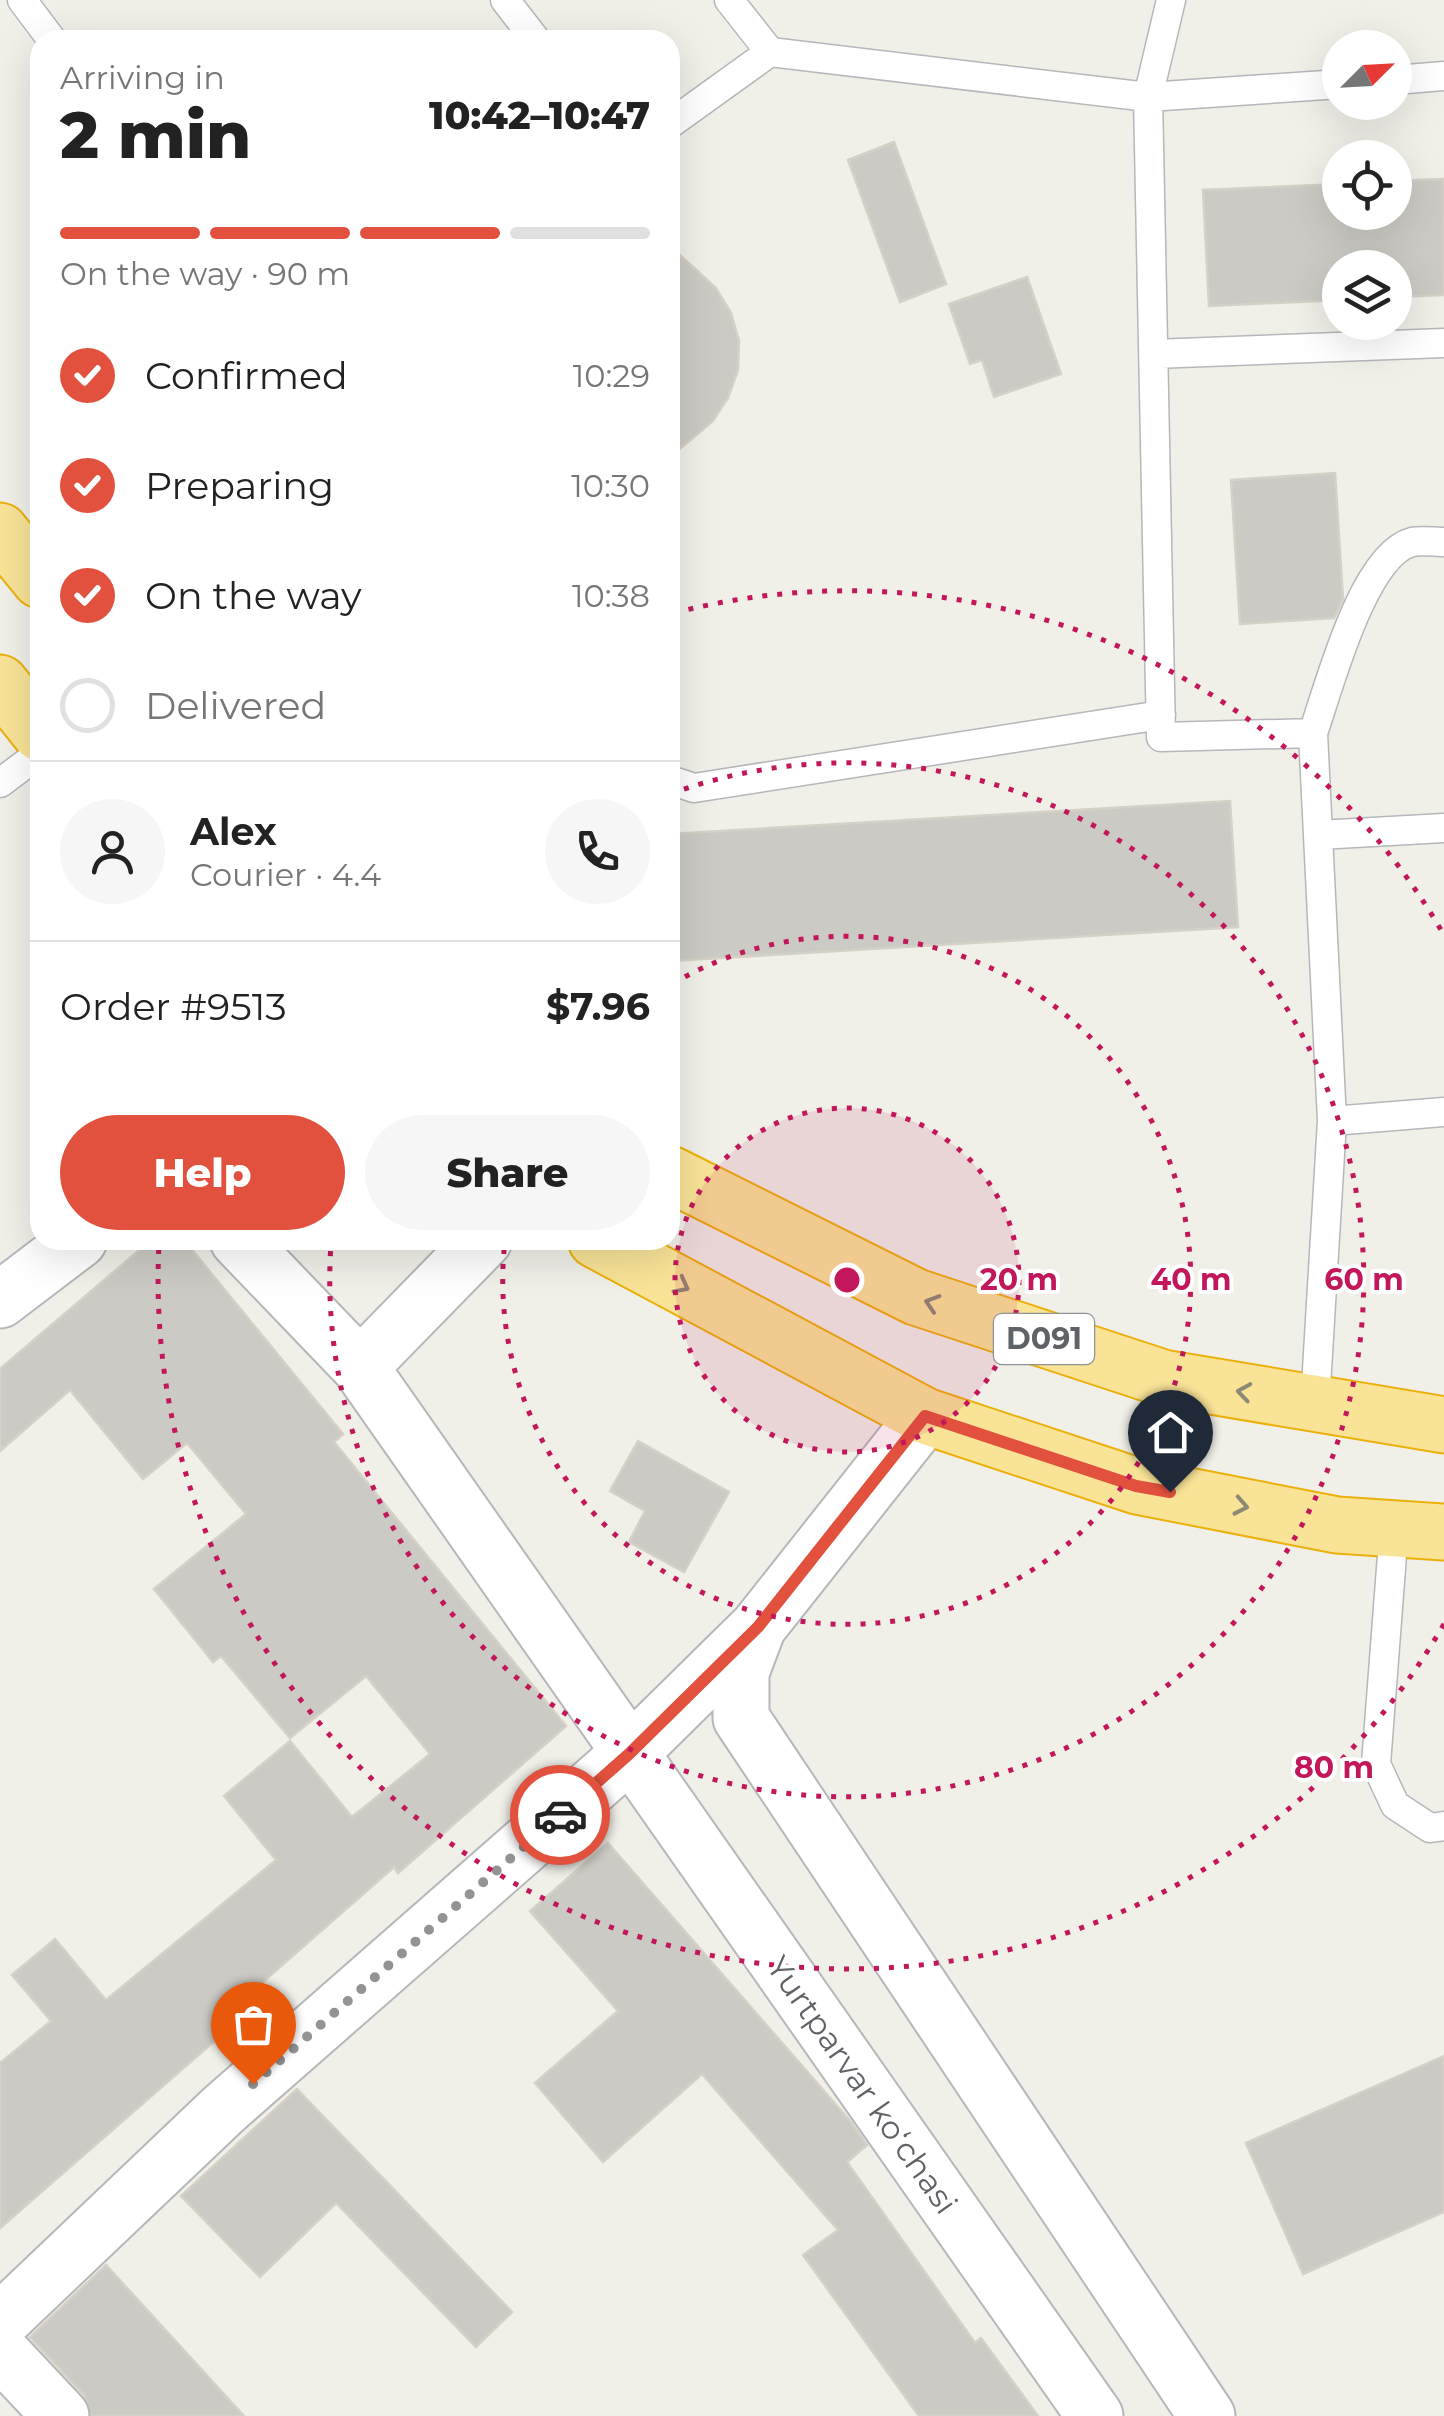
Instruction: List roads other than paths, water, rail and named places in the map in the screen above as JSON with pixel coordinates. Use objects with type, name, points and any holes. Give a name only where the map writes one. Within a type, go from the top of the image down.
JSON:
[{"type":"highway","points":[[0,531],[30,568]]},
{"type":"highway","points":[[0,684],[30,721]]},
{"type":"highway","name":"D091","points":[[680,1182],[916,1298],[1163,1378],[1444,1425]]},
{"type":"highway","points":[[627,1250],[925,1416],[1136,1486],[1337,1525],[1419,1531]]},
{"type":"street","points":[[0,1300],[66,1250]]},
{"type":"street","name":"Yurtparvar koʻchasi","points":[[248,1250],[360,1367],[1095,2416]]},
{"type":"street","points":[[360,1367],[474,1250]]},
{"type":"street","points":[[0,2322],[224,2110],[629,1754],[758,1627],[925,1416]]},
{"type":"street","points":[[758,1627],[741,1672],[741,1718],[1207,2416]]},
{"type":"street","points":[[0,2351],[61,2416]]},
{"type":"lane","points":[[22,0],[44,30]]},
{"type":"lane","points":[[505,0],[528,30]]},
{"type":"lane","points":[[730,0],[770,52]]},
{"type":"lane","points":[[1171,0],[1148,97],[1161,737],[1313,733]]},
{"type":"lane","points":[[680,117],[770,52],[1148,97],[1322,85]]},
{"type":"lane","points":[[1412,79],[1444,76]]},
{"type":"lane","points":[[1154,354],[1444,342]]},
{"type":"lane","points":[[1315,1403],[1332,1120],[1313,733],[1353,616],[1373,574],[1410,542],[1444,542]]},
{"type":"lane","points":[[680,783],[694,788],[1161,716]]},
{"type":"lane","points":[[0,783],[30,760]]},
{"type":"lane","points":[[1319,835],[1444,828]]},
{"type":"lane","points":[[1332,1120],[1444,1112]]},
{"type":"lane","points":[[1419,1531],[1376,1764],[1395,1805],[1430,1828],[1444,1826]]}]
